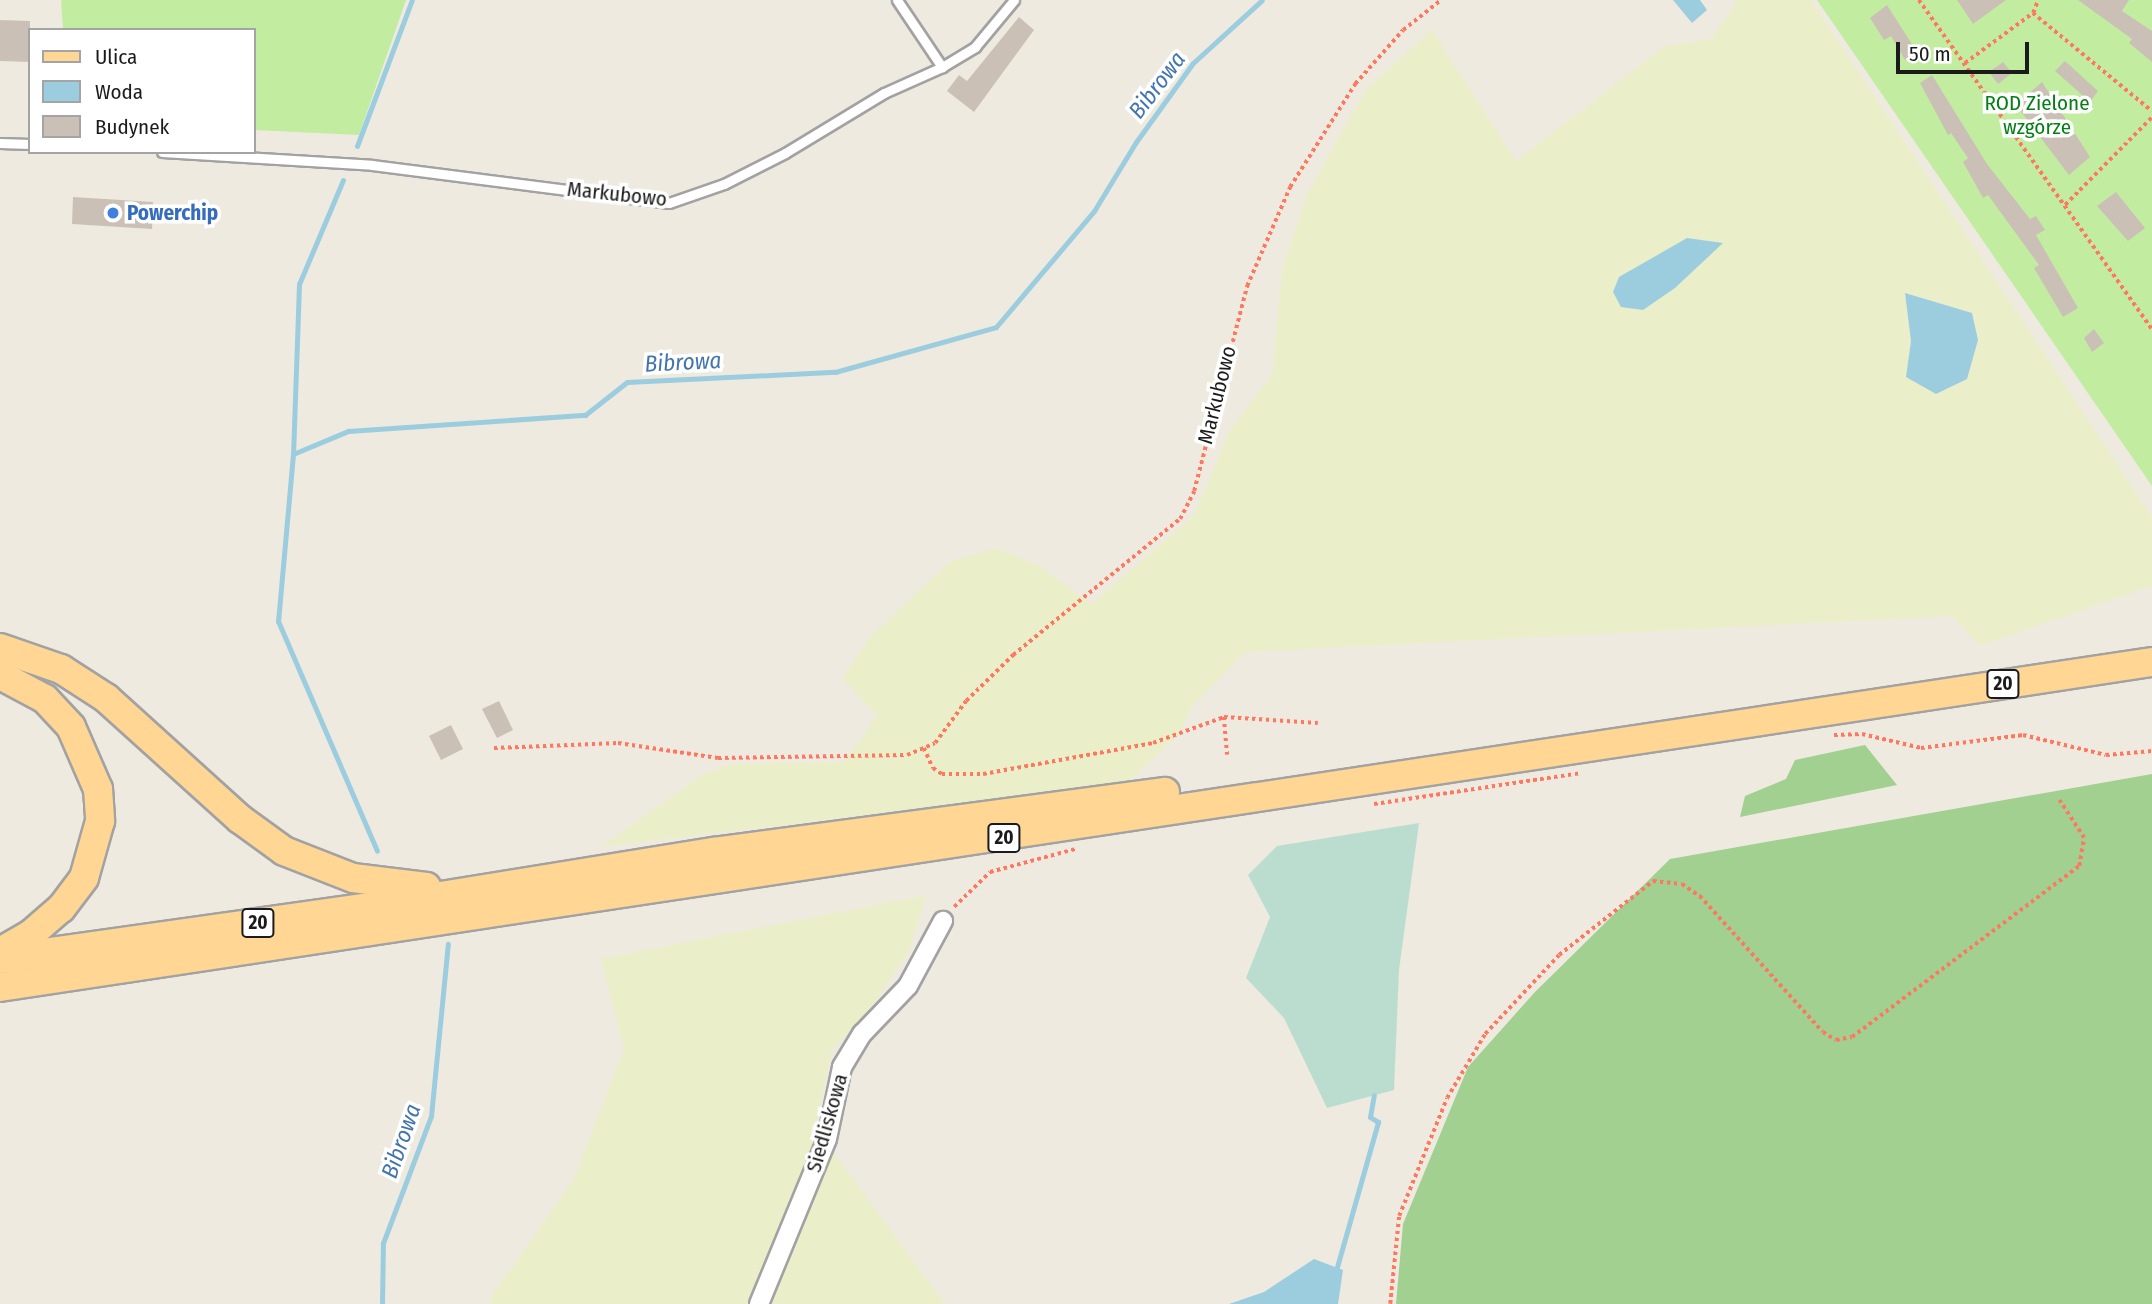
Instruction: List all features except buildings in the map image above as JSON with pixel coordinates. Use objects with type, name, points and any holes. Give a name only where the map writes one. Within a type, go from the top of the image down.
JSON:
[{"type":"main road","name":"20","points":[[0,959],[385,905],[515,882],[1235,782],[2152,644]]},
{"type":"main road","points":[[0,648],[61,669],[106,698],[240,819],[301,860],[347,877],[399,886],[515,882]]},
{"type":"main road","name":"20","points":[[0,987],[2152,662]]},
{"type":"main road","points":[[0,675],[44,699],[71,727],[98,789],[100,821],[83,878],[61,908],[0,952]]},
{"type":"street","name":"Siedliskowa","points":[[759,1304],[827,1139],[842,1067],[862,1034],[908,986],[943,921]]},
{"type":"lane","points":[[897,0],[942,67]]},
{"type":"lane","name":"Markubowo","points":[[194,154],[372,165],[669,203],[724,184],[785,153],[884,93],[942,67],[975,47],[1014,0]]},
{"type":"lane","points":[[0,143],[28,145]]},
{"type":"path","name":"Markubowo","points":[[924,748],[936,743],[966,701],[1013,655],[1180,519],[1194,491],[1247,286],[1290,187],[1355,84],[1403,30],[1441,0]]},
{"type":"path","points":[[1919,0],[2152,329]]},
{"type":"path","points":[[1965,63],[2033,13],[2038,0]]},
{"type":"path","points":[[2033,13],[2152,111]]},
{"type":"path","points":[[2066,205],[2152,117]]},
{"type":"path","points":[[1224,717],[1227,755]]},
{"type":"path","points":[[494,748],[618,743],[718,758],[907,755],[924,748],[933,768],[942,774],[983,775],[1153,743],[1224,717],[1318,723]]},
{"type":"path","points":[[1822,736],[1862,734],[1921,748],[2023,735],[2106,755],[2152,751]]},
{"type":"path","points":[[1360,806],[1588,772]]},
{"type":"path","points":[[1390,1304],[1399,1216],[1447,1098],[1485,1034],[1559,955],[1653,881],[1682,884],[1700,896],[1823,1032],[1836,1040],[1852,1037],[2079,866],[2084,838],[2059,800]]},
{"type":"path","points":[[943,921],[964,894],[990,872],[1086,847]]},
{"type":"green space","points":[[61,0],[406,0],[359,135],[256,130],[256,28],[63,28]]},
{"type":"green space","points":[[1738,0],[1811,0],[2152,517],[2152,586],[1980,646],[1952,616],[1245,652],[1191,707],[1180,733],[1127,783],[601,847],[703,774],[733,764],[844,762],[877,716],[842,678],[872,635],[951,561],[997,548],[1040,566],[1091,604],[1193,517],[1230,430],[1272,375],[1282,270],[1308,192],[1366,89],[1432,30],[1516,161],[1665,46],[1711,39]],"holes":[[[1722,243],[1675,288],[1643,310]],[[1905,293],[1972,313],[1978,340],[1967,379],[1936,394],[1907,377],[1911,341]]]},
{"type":"green space","name":"ROD Zielone wzgórze","points":[[1817,0],[2152,0],[2152,486]]},
{"type":"green space","points":[[1865,745],[1897,785],[1740,817],[1745,796],[1786,779],[1795,760]]},
{"type":"green space","points":[[2152,774],[2152,1304],[1396,1304],[1403,1224],[1468,1067],[1535,992],[1670,859]]},
{"type":"green space","points":[[1419,823],[1399,970],[1394,1090],[1327,1108],[1284,1018],[1246,978],[1270,917],[1248,875],[1277,846]]},
{"type":"green space","points":[[926,895],[909,951],[874,1003],[832,1050],[815,1127],[945,1304],[492,1304],[491,1297],[573,1180],[624,1049],[601,959]]},
{"type":"water","points":[[1673,0],[1700,0],[1707,10],[1692,23]]},
{"type":"water","points":[[1687,238],[1723,243],[1675,288],[1643,310],[1621,307],[1613,292],[1619,277]]},
{"type":"water","points":[[1905,293],[1972,313],[1978,340],[1967,379],[1936,394],[1906,377],[1911,341]]},
{"type":"water","points":[[1314,1259],[1343,1270],[1338,1304],[1229,1304],[1264,1292]]},
{"type":"waterway","points":[[357,146],[412,0]]},
{"type":"waterway","name":"Bibrowa","points":[[293,454],[348,431],[585,415],[627,382],[835,372],[996,327],[1094,211],[1136,142],[1193,63],[1262,0]]},
{"type":"waterway","name":"Bibrowa","points":[[343,180],[299,284],[293,454],[278,621],[377,851]]},
{"type":"waterway","name":"Bibrowa","points":[[382,1304],[383,1243],[431,1116],[448,944]]},
{"type":"waterway","points":[[1337,1267],[1378,1122],[1370,1117],[1374,1095]]},
{"type":"place","name":"Powerchip","points":[[113,213]]}]
